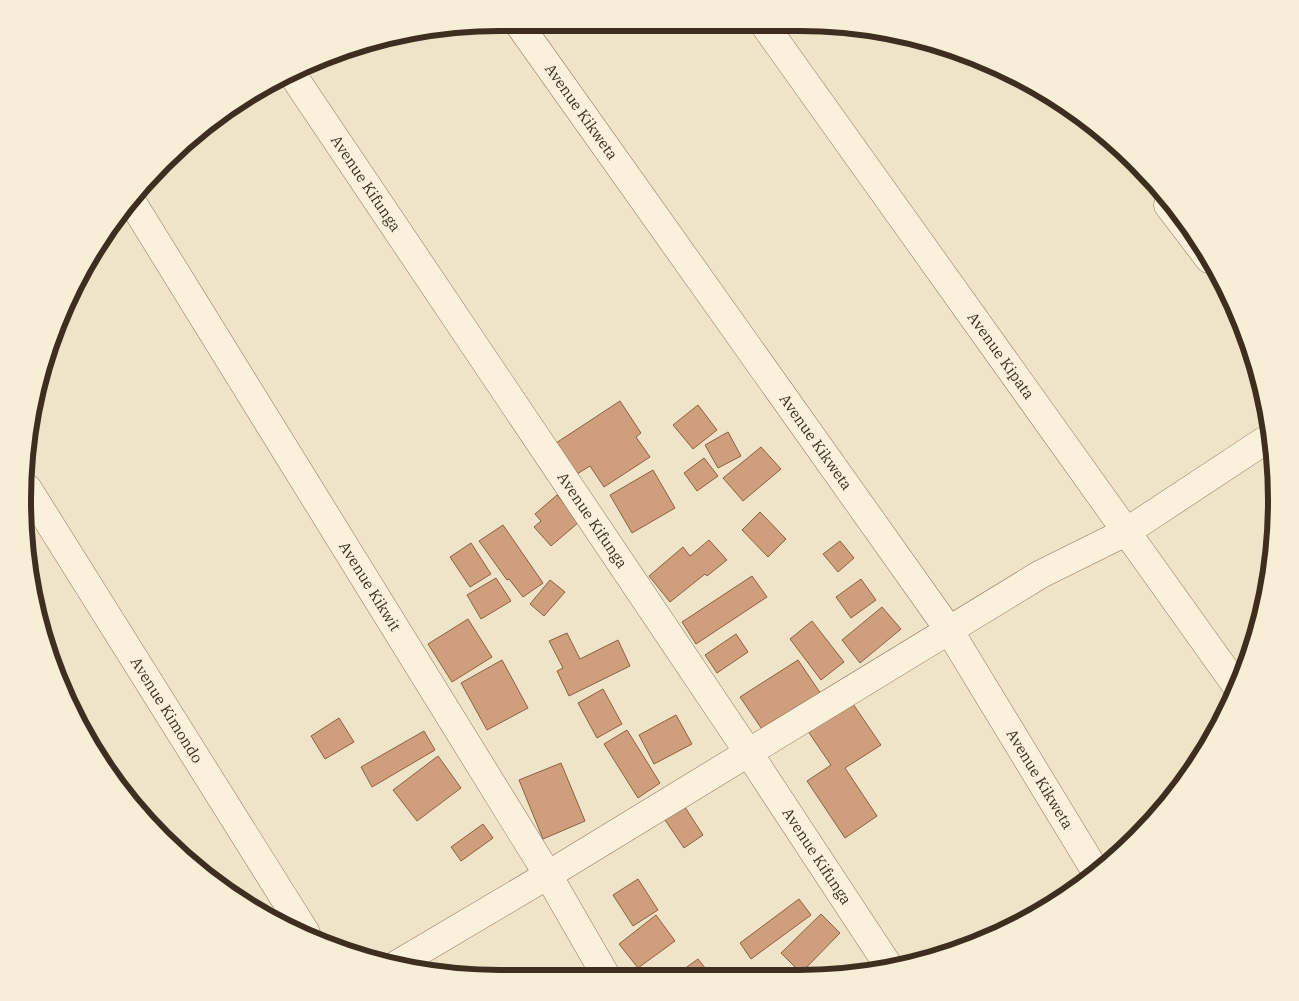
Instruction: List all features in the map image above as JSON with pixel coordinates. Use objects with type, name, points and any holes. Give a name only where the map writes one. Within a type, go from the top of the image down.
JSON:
[{"type":"street","name":"Avenue Kikweta","points":[[524,31],[949,630],[1092,866]]},
{"type":"street","name":"Avenue Kipata","points":[[769,31],[1232,680]]},
{"type":"street","name":"Avenue Kifunga","points":[[295,79],[748,752],[886,962]]},
{"type":"street","name":"Avenue Kikwit","points":[[135,207],[548,875],[603,970]]},
{"type":"street","points":[[405,960],[548,875],[1041,574],[1126,532],[1264,441]]},
{"type":"street","name":"Avenue Kimondo","points":[[31,494],[301,925]]},
{"type":"building","points":[[620,401],[641,433],[636,437],[650,457],[604,487],[590,466],[577,474],[556,443]]},
{"type":"building","points":[[698,405],[717,430],[693,449],[673,425]]},
{"type":"building","points":[[728,432],[741,456],[718,468],[705,445]]},
{"type":"building","points":[[761,447],[781,469],[743,501],[723,478]]},
{"type":"building","points":[[704,458],[718,476],[697,491],[684,473]]},
{"type":"building","points":[[653,470],[675,508],[632,533],[610,495]]},
{"type":"building","points":[[557,495],[579,522],[551,546],[534,527],[541,521],[535,514]]},
{"type":"building","points":[[760,512],[786,539],[768,557],[742,530]]},
{"type":"building","points":[[503,525],[543,583],[523,597],[509,579],[507,580],[479,541]]},
{"type":"building","points":[[709,540],[727,560],[707,576],[705,574],[670,602],[649,576],[683,547],[690,556]]},
{"type":"building","points":[[840,541],[854,558],[838,572],[823,554]]},
{"type":"building","points":[[471,543],[491,574],[470,587],[450,557]]},
{"type":"building","points":[[752,576],[767,597],[696,644],[682,622]]},
{"type":"building","points":[[496,578],[511,601],[481,619],[467,595]]},
{"type":"building","points":[[861,579],[876,600],[851,618],[836,597]]},
{"type":"building","points":[[550,580],[565,592],[544,616],[530,604]]},
{"type":"building","points":[[882,607],[901,629],[860,663],[842,640]]},
{"type":"building","points":[[468,619],[492,657],[452,682],[428,644]]},
{"type":"building","points":[[812,621],[844,662],[821,680],[790,639]]},
{"type":"building","points":[[567,633],[580,659],[618,640],[630,666],[569,696],[557,671],[563,668],[549,641]]},
{"type":"building","points":[[736,634],[748,652],[717,673],[705,655]]},
{"type":"building","points":[[502,660],[528,708],[487,730],[461,683]]},
{"type":"building","points":[[798,660],[825,700],[768,738],[740,697]]},
{"type":"building","points":[[603,689],[622,724],[597,738],[578,703]]},
{"type":"building","points":[[849,698],[881,745],[845,768],[877,816],[845,838],[807,781],[831,765],[805,727]]},
{"type":"building","points":[[676,715],[692,744],[654,764],[639,735]]},
{"type":"building","points":[[339,718],[354,742],[325,759],[311,736]]},
{"type":"building","points":[[627,730],[660,783],[638,798],[604,744]]},
{"type":"building","points":[[424,731],[435,750],[372,787],[361,767]]},
{"type":"building","points":[[438,756],[461,788],[417,821],[393,790]]},
{"type":"building","points":[[561,763],[585,821],[543,839],[519,780]]},
{"type":"building","points":[[681,801],[703,835],[684,848],[661,814]]},
{"type":"building","points":[[483,824],[493,838],[461,861],[451,847]]},
{"type":"building","points":[[638,879],[658,910],[633,926],[613,895]]},
{"type":"building","points":[[799,899],[811,915],[751,959],[740,943]]},
{"type":"building","points":[[821,914],[840,933],[804,970],[798,970],[781,953]]},
{"type":"building","points":[[656,915],[675,941],[638,968],[619,944]]},
{"type":"building","points":[[698,959],[707,970],[683,970]]}]
